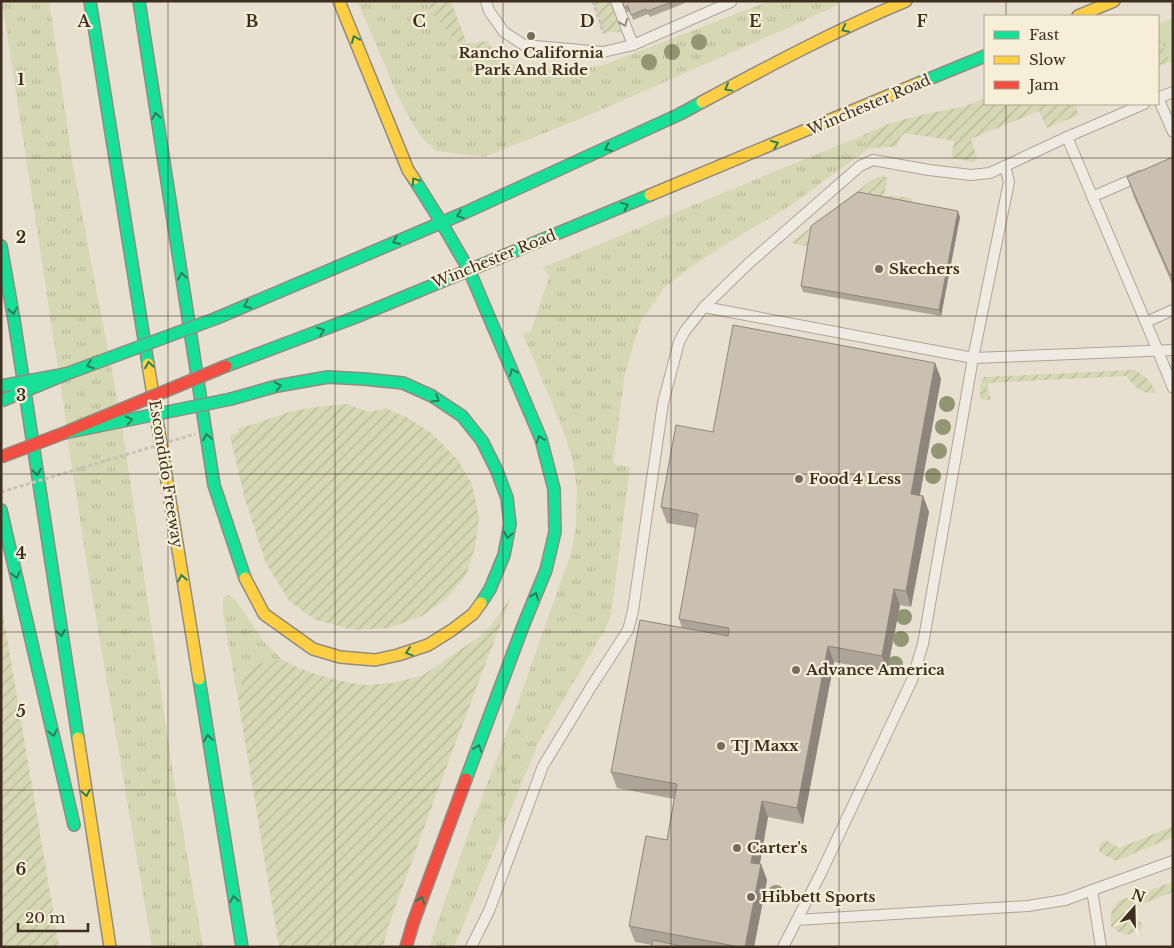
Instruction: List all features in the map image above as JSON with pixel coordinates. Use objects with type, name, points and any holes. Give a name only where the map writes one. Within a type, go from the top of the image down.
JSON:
[{"type":"main road","name":"Escondido Freeway","points":[[90,1],[242,947]]},
{"type":"main road","points":[[64,433],[231,399],[277,386],[328,378],[364,379],[402,384],[432,396],[462,416],[482,441],[497,470],[507,498],[510,524],[504,555],[490,589],[473,614],[428,645],[398,655],[375,660],[340,657],[313,649],[264,614],[244,577],[214,485],[139,1]]},
{"type":"main road","points":[[339,1],[408,170],[469,270],[541,439],[554,489],[554,532],[546,570],[523,626],[413,923],[406,947]]},
{"type":"main road","points":[[1,401],[66,374],[217,318],[469,211],[680,114],[771,65],[877,13],[906,1]]},
{"type":"main road","points":[[1080,15],[1114,1]]},
{"type":"main road","name":"Winchester Road","points":[[1,457],[226,366],[356,317],[984,56]]},
{"type":"main road","points":[[1,246],[16,330],[110,947]]},
{"type":"main road","points":[[1,386],[66,374]]},
{"type":"main road","points":[[1,510],[78,840]]},
{"type":"main road","points":[[91,898],[103,947]]},
{"type":"lane","points":[[486,1],[489,12],[504,32],[524,45],[603,52],[632,44],[732,2]]},
{"type":"lane","points":[[616,1],[632,44]]},
{"type":"lane","points":[[872,1],[877,13]]},
{"type":"lane","points":[[1159,98],[1173,92]]},
{"type":"lane","points":[[1159,100],[1173,132]]},
{"type":"lane","points":[[471,947],[489,911],[543,766],[628,630],[633,611],[663,403],[679,342],[704,307],[763,251],[860,166],[873,160],[971,175],[990,173],[1142,105]]},
{"type":"lane","points":[[1067,137],[1173,388]]},
{"type":"lane","points":[[783,947],[836,841],[916,669],[924,636],[973,358],[1009,182],[1005,166]]},
{"type":"lane","points":[[1092,197],[1146,173]]},
{"type":"lane","points":[[704,307],[973,358],[1173,350]]},
{"type":"lane","points":[[1146,322],[1173,310]]},
{"type":"lane","points":[[797,920],[1028,906],[1065,900],[1173,861]]},
{"type":"lane","points":[[1092,890],[1101,947]]},
{"type":"path","points":[[593,1],[603,32],[612,32]]},
{"type":"path","points":[[1,492],[198,433]]},
{"type":"green space","points":[[2,1],[49,1],[74,172],[120,414],[68,433]]},
{"type":"green space","points":[[357,1],[426,1],[436,19],[472,58],[501,60],[510,64],[567,72],[606,64],[769,1],[838,1],[836,6],[792,26],[580,119],[484,157],[436,151],[421,137],[394,88]]},
{"type":"green space","points":[[426,1],[451,1],[467,44],[487,41],[501,60],[472,58],[436,19]]},
{"type":"green space","points":[[593,1],[610,1],[621,32],[603,32]]},
{"type":"green space","points":[[1173,18],[1173,68],[1159,37],[1159,24]]},
{"type":"green space","points":[[1159,37],[1170,62],[1159,66]]},
{"type":"green space","points":[[984,98],[984,105],[1074,105],[1079,115],[1047,128],[1039,111],[971,139],[977,158],[974,162],[951,158],[954,141],[905,133],[901,136],[897,147],[868,149],[863,135],[891,123],[966,106]]},
{"type":"green space","points":[[863,135],[868,149],[791,205],[691,267],[664,288],[640,323],[624,378],[613,464],[630,467],[611,616],[539,741],[454,947],[429,947],[467,837],[516,708],[571,553],[576,527],[577,488],[572,457],[561,425],[523,334],[531,331],[549,277],[542,268]]},
{"type":"green space","points":[[883,176],[888,178],[884,195],[912,198],[910,207],[811,247],[791,243],[873,179]]},
{"type":"green space","points":[[1135,370],[1147,379],[1156,393],[1142,391],[1126,376],[989,383],[987,387],[991,397],[990,400],[980,399],[980,386],[984,377]]},
{"type":"green space","points":[[348,404],[366,411],[385,408],[408,418],[431,433],[457,459],[472,484],[479,517],[475,548],[466,575],[447,598],[422,616],[389,628],[355,630],[316,620],[289,601],[265,561],[245,499],[230,436],[238,432],[238,428],[294,411]]},
{"type":"green space","points":[[121,419],[173,774],[203,947],[152,947],[87,565],[67,435]]},
{"type":"green space","points":[[512,594],[437,792],[388,927],[383,947],[279,947],[238,699],[242,680],[252,667],[268,660],[284,661],[306,671],[336,680],[364,685],[392,683],[423,675],[479,637],[501,612]]},
{"type":"green space","points":[[229,595],[236,601],[265,643],[284,661],[268,660],[242,680],[238,699],[223,613],[223,597]]},
{"type":"green space","points":[[1,602],[59,946],[59,947],[1,947]]},
{"type":"green space","points":[[1173,826],[1173,837],[1116,861],[1099,852],[1100,844],[1106,840],[1119,848]]},
{"type":"green space","points":[[1173,882],[1173,892],[1124,912],[1142,923],[1142,928],[1130,934],[1123,934],[1111,926],[1112,913],[1118,901]]},
{"type":"building","points":[[622,1],[674,1],[631,15],[628,6],[624,7]]},
{"type":"building","points":[[1173,157],[1173,274],[1170,275],[1127,177]]},
{"type":"building","name":"Skechers","points":[[858,192],[958,211],[939,310],[801,286],[811,226]]},
{"type":"building","points":[[733,325],[935,363],[911,494],[923,496],[906,591],[894,589],[882,656],[828,646],[797,808],[762,801],[751,863],[761,864],[745,947],[629,926],[646,836],[667,840],[677,784],[611,772],[640,620],[728,636],[729,628],[679,619],[698,514],[661,507],[676,425],[713,432]]},
{"type":"building","points":[[653,940],[686,947],[651,947]]},
{"type":"traffic: fast","points":[[90,1],[148,364]]},
{"type":"traffic: fast","points":[[139,1],[214,485],[245,578]]},
{"type":"traffic: fast","points":[[919,83],[984,56]]},
{"type":"traffic: fast","points":[[217,318],[464,213],[680,114],[702,102]]},
{"type":"traffic: fast","points":[[414,179],[469,270],[541,439],[554,489],[555,532],[546,570],[466,779]]},
{"type":"traffic: fast","points":[[226,366],[356,317],[650,195]]},
{"type":"traffic: fast","points":[[1,246],[78,738]]},
{"type":"traffic: fast","points":[[1,401],[66,374],[217,318]]},
{"type":"traffic: fast","points":[[1,386],[66,374]]},
{"type":"traffic: fast","points":[[231,399],[277,386],[328,377],[364,379],[403,383],[432,396],[462,416],[482,441],[497,471],[507,498],[510,524],[504,555],[490,589],[481,603]]},
{"type":"traffic: fast","points":[[64,433],[231,399]]},
{"type":"traffic: fast","points":[[1,510],[74,825]]},
{"type":"traffic: fast","points":[[199,679],[242,947]]},
{"type":"traffic: slow","points":[[339,1],[408,170],[414,179]]},
{"type":"traffic: slow","points":[[702,102],[828,36],[906,1]]},
{"type":"traffic: slow","points":[[1080,15],[1114,1]]},
{"type":"traffic: slow","points":[[650,195],[919,83]]},
{"type":"traffic: slow","points":[[148,364],[199,679]]},
{"type":"traffic: slow","points":[[245,578],[264,614],[313,649],[340,657],[375,660],[428,645],[473,614],[481,603]]},
{"type":"traffic: slow","points":[[78,738],[110,947]]},
{"type":"traffic: jam","points":[[1,457],[226,366]]},
{"type":"traffic: jam","points":[[406,947],[466,779]]},
{"type":"place","name":"Rancho California Park And Ride","points":[[531,36]]},
{"type":"place","name":"Skechers","points":[[879,269]]},
{"type":"place","name":"Food 4 Less","points":[[799,479]]},
{"type":"place","name":"Advance America","points":[[796,670]]},
{"type":"place","name":"TJ Maxx","points":[[721,746]]},
{"type":"place","name":"Carter's","points":[[737,848]]},
{"type":"place","name":"Hibbett Sports","points":[[751,897]]}]
